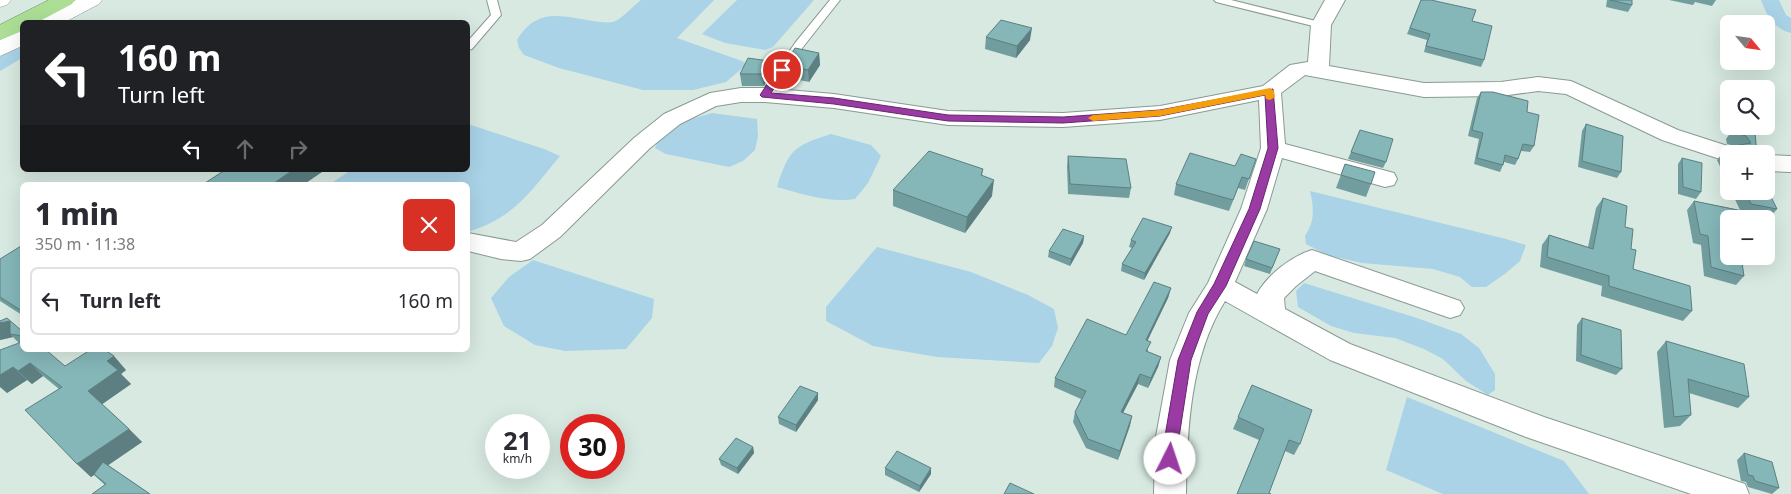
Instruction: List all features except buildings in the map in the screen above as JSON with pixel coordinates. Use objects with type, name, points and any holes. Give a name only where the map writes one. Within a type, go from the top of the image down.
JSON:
[{"type":"highway","points":[[0,14],[28,0]]},
{"type":"highway","points":[[26,20],[64,0]]},
{"type":"highway","points":[[0,34],[20,23]]},
{"type":"street","points":[[54,20],[92,0]]},
{"type":"street","points":[[1318,69],[1321,25],[1335,0]]},
{"type":"street","points":[[0,49],[20,38]]},
{"type":"street","points":[[470,242],[501,250],[521,252],[551,231],[642,143],[672,118],[710,100],[741,95],[765,95],[834,101],[948,118],[1063,120],[1160,113],[1270,91],[1298,70],[1318,69],[1389,85],[1424,90],[1501,89],[1538,84],[1571,88],[1670,135],[1720,151]]},
{"type":"street","points":[[1170,494],[1171,442],[1185,360],[1203,312],[1220,286],[1254,209],[1273,148],[1270,91]]},
{"type":"street","points":[[1273,148],[1386,179]]},
{"type":"street","points":[[1775,163],[1791,164]]},
{"type":"street","points":[[1272,314],[1270,295],[1286,278],[1312,260],[1450,308]]},
{"type":"street","points":[[1220,286],[1340,352],[1537,428],[1733,494]]},
{"type":"lane","points":[[470,45],[496,15],[492,0]]},
{"type":"lane","points":[[765,95],[798,45],[835,0]]},
{"type":"lane","points":[[1219,0],[1321,25]]},
{"type":"water","points":[[641,0],[714,0],[677,38],[747,64],[726,82],[693,90],[643,90],[559,68],[524,55],[519,48],[517,40],[533,22],[541,18],[560,16],[613,22]]},
{"type":"water","points":[[737,0],[814,0],[773,47],[765,50],[725,43],[702,34]]},
{"type":"water","points":[[20,44],[20,59],[0,71],[0,55]]},
{"type":"water","points":[[712,113],[757,119],[758,136],[755,150],[743,161],[729,167],[666,154],[655,148],[660,136],[678,123]]},
{"type":"water","points":[[470,125],[560,156],[520,202],[498,219],[470,231],[470,182],[333,182],[348,172],[470,172]]},
{"type":"water","points":[[831,134],[871,145],[881,156],[868,183],[855,199],[825,199],[777,187],[785,164],[795,151],[809,142]]},
{"type":"water","points":[[1310,191],[1526,245],[1520,261],[1486,287],[1472,287],[1460,277],[1433,269],[1362,263],[1327,255],[1306,244],[1305,236],[1311,225],[1313,214]]},
{"type":"water","points":[[877,247],[971,272],[1028,295],[1054,309],[1058,328],[1052,346],[1039,363],[937,357],[873,346],[826,321],[826,307]]},
{"type":"water","points":[[533,260],[654,299],[652,318],[626,349],[565,351],[535,345],[504,326],[491,298],[509,277]]},
{"type":"water","points":[[1304,283],[1417,318],[1461,334],[1479,348],[1495,374],[1495,390],[1488,395],[1466,381],[1443,359],[1424,349],[1395,338],[1354,333],[1331,326],[1298,307],[1296,291]]},
{"type":"water","points":[[1407,397],[1564,461],[1589,494],[1443,494],[1386,470]]},
{"type":"waterway","points":[[1770,0],[1778,18],[1791,27]]},
{"type":"slow traffic","points":[[1093,118],[1160,113],[1270,91],[1270,97]]},
{"type":"route","points":[[782,70],[765,95],[834,101],[948,118],[1063,120],[1120,117],[1160,113],[1270,91],[1273,148],[1254,209],[1220,286],[1203,312],[1185,360],[1171,442],[1170,459]]}]
